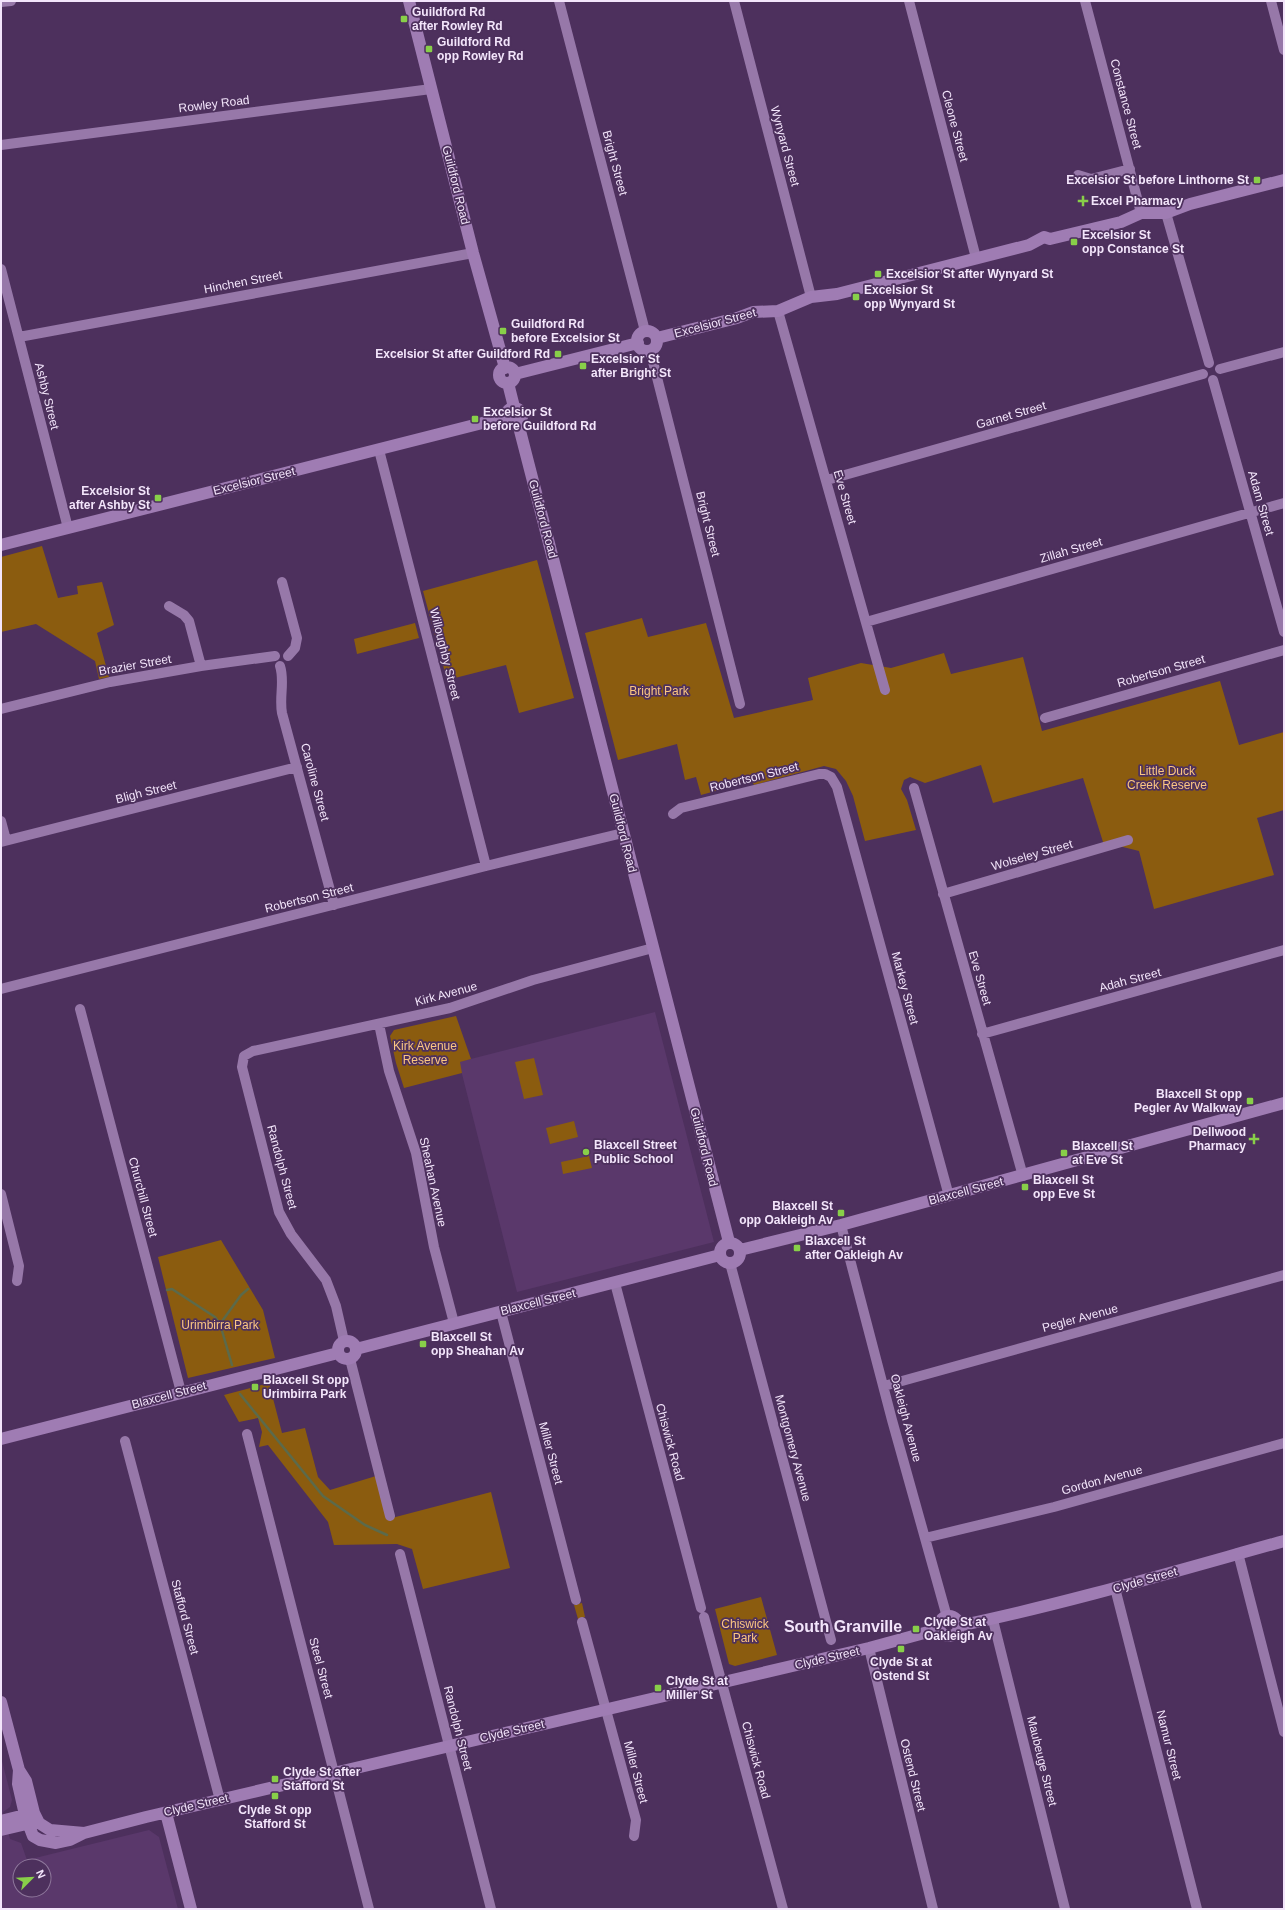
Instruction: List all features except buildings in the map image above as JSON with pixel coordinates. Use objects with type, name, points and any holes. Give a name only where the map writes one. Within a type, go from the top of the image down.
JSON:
[{"type":"street","points":[[1,2],[11,1]]},
{"type":"street","name":"Guildford Road","points":[[408,1],[473,253],[509,375],[514,407]]},
{"type":"street","name":"Bright Street","points":[[559,1],[645,331]]},
{"type":"street","name":"Wynyard Street","points":[[734,1],[811,297]]},
{"type":"street","name":"Cleone Street","points":[[909,1],[976,258]]},
{"type":"street","name":"Constance Street","points":[[1085,1],[1141,213]]},
{"type":"street","points":[[1271,1],[1284,50]]},
{"type":"street","name":"Rowley Road","points":[[1,145],[431,89]]},
{"type":"street","points":[[1078,175],[1092,179],[1130,170]]},
{"type":"street","name":"Excelsior Street","points":[[656,338],[752,312],[778,311],[811,297],[837,294],[1029,245],[1044,237],[1050,239],[1121,222],[1141,213],[1166,213],[1190,204],[1284,180]]},
{"type":"street","points":[[1166,213],[1209,363]]},
{"type":"street","name":"Hinchen Street","points":[[19,337],[473,253]]},
{"type":"street","name":"Ashby Street","points":[[1,269],[68,528]]},
{"type":"street","name":"Eve Street","points":[[778,311],[827,480],[885,690]]},
{"type":"street","points":[[645,331],[652,332],[656,338],[656,346],[650,350],[642,349],[638,343],[639,336],[645,331]]},
{"type":"street","points":[[509,375],[638,343]]},
{"type":"street","name":"Bright Street","points":[[650,350],[740,704]]},
{"type":"street","points":[[1220,369],[1284,352]]},
{"type":"street","points":[[1209,363],[1214,363],[1220,369],[1220,375],[1213,380],[1208,380],[1203,374],[1204,367],[1209,363]]},
{"type":"street","name":"Garnet Street","points":[[827,480],[1203,374]]},
{"type":"street","name":"Adam Street","points":[[1213,380],[1284,632]]},
{"type":"street","points":[[514,407],[520,409],[523,414],[522,419],[518,423],[511,423],[506,417],[509,410],[514,407]]},
{"type":"street","name":"Excelsior Street","points":[[1,545],[506,417]]},
{"type":"street","name":"Guildford Road","points":[[518,423],[729,1242]]},
{"type":"street","name":"Willoughby Street","points":[[379,450],[486,866]]},
{"type":"street","name":"Zillah Street","points":[[866,622],[1284,503]]},
{"type":"street","points":[[282,582],[297,638],[295,648],[288,656],[288,662],[285,665],[280,666],[275,662],[275,656],[280,651],[285,652],[288,656]]},
{"type":"street","points":[[168,606],[184,615],[189,621],[200,666]]},
{"type":"street","name":"Robertson Street","points":[[1045,718],[1284,650]]},
{"type":"street","name":"Brazier Street","points":[[1,709],[91,686],[200,666],[275,656]]},
{"type":"street","name":"Caroline Street","points":[[280,666],[282,675],[281,708],[334,905]]},
{"type":"street","name":"Bligh Street","points":[[4,841],[297,768]]},
{"type":"street","name":"Robertson Street","points":[[673,814],[682,808],[819,774],[825,774],[831,777],[837,787]]},
{"type":"street","name":"Markey Street","points":[[837,787],[949,1196]]},
{"type":"street","name":"Eve Street","points":[[914,788],[1023,1176]]},
{"type":"street","points":[[1,821],[4,841]]},
{"type":"street","name":"Robertson Street","points":[[1,989],[486,866],[623,833]]},
{"type":"street","name":"Wolseley Street","points":[[943,894],[1128,840]]},
{"type":"street","name":"Kirk Avenue","points":[[244,1056],[253,1051],[450,1008],[539,978],[653,948]]},
{"type":"street","name":"Adah Street","points":[[982,1034],[1284,950]]},
{"type":"street","name":"Churchill Street","points":[[80,1009],[181,1392]]},
{"type":"street","name":"Sheahan Avenue","points":[[379,1024],[388,1066],[416,1153],[434,1247],[454,1323]]},
{"type":"street","name":"Randolph Street","points":[[244,1056],[242,1067],[279,1212],[291,1234],[326,1280],[333,1296],[344,1341]]},
{"type":"street","name":"Blaxcell Street","points":[[740,1250],[949,1196],[1284,1103]]},
{"type":"street","points":[[1,1194],[19,1266],[16,1281]]},
{"type":"street","name":"Oakleigh Avenue","points":[[841,1225],[947,1617]]},
{"type":"street","points":[[729,1242],[737,1245],[740,1250],[739,1258],[730,1263],[724,1261],[720,1255],[721,1248],[729,1242]]},
{"type":"street","name":"Blaxcell Street","points":[[353,1354],[454,1323],[720,1255]]},
{"type":"street","name":"Montgomery Avenue","points":[[730,1263],[831,1640]]},
{"type":"street","name":"Pegler Avenue","points":[[884,1386],[1284,1275]]},
{"type":"street","name":"Chiswick Road","points":[[614,1283],[782,1909]]},
{"type":"street","name":"Miller Street","points":[[501,1312],[576,1600]]},
{"type":"street","points":[[353,1354],[342,1358],[338,1353],[340,1344],[344,1341],[350,1342],[353,1354],[390,1516]]},
{"type":"street","name":"Blaxcell Street","points":[[1,1439],[338,1353]]},
{"type":"street","name":"Steel Street","points":[[247,1434],[369,1909]]},
{"type":"street","name":"Stafford Street","points":[[125,1441],[220,1800]]},
{"type":"street","name":"Gordon Avenue","points":[[925,1538],[1054,1507],[1284,1443]]},
{"type":"street","name":"Clyde Street","points":[[958,1626],[993,1620],[1116,1588],[1284,1541]]},
{"type":"street","points":[[1238,1553],[1284,1732]]},
{"type":"street","name":"Randolph Street","points":[[400,1554],[491,1909]]},
{"type":"street","name":"Namur Street","points":[[1116,1588],[1197,1909]]},
{"type":"street","points":[[947,1617],[956,1620],[958,1626],[954,1634],[949,1636],[943,1634],[939,1629],[941,1620],[947,1617]]},
{"type":"street","name":"Maubeuge Street","points":[[993,1620],[1065,1909]]},
{"type":"street","name":"Miller Street","points":[[582,1622],[636,1820],[634,1836]]},
{"type":"street","name":"Clyde Street","points":[[31,1818],[50,1830],[84,1833],[869,1648],[939,1629]]},
{"type":"street","name":"Ostend Street","points":[[869,1648],[933,1909]]},
{"type":"street","points":[[1,1702],[19,1770],[26,1781],[31,1818]]},
{"type":"street","points":[[166,1813],[191,1909]]},
{"type":"street","points":[[1,1821],[31,1818]]},
{"type":"street","points":[[1,1830],[31,1818]]},
{"type":"shaded area","name":"Blaxcell Street Public School","points":[[655,1012],[714,1242],[517,1292],[459,1062]]},
{"type":"shaded area","points":[[1,1757],[12,1800],[10,1807],[3,1812],[10,1839],[21,1843],[26,1858],[12,1858],[12,1898],[52,1898],[52,1858],[35,1858],[149,1830],[159,1837],[178,1909],[1,1909]]},
{"type":"green space","points":[[42,546],[58,598],[78,594],[77,586],[102,582],[114,625],[97,633],[109,677],[99,679],[95,661],[36,624],[1,632],[1,557]]},
{"type":"green space","points":[[537,560],[574,698],[519,713],[506,665],[447,680],[423,591]]},
{"type":"green space","name":"Little Duck Creek Reserve","points":[[642,618],[648,637],[706,623],[734,718],[813,700],[808,678],[861,663],[891,668],[944,653],[951,674],[1023,657],[1042,731],[1220,681],[1239,745],[1284,732],[1284,810],[1257,818],[1274,875],[1154,909],[1139,851],[1103,842],[1083,778],[993,803],[981,765],[925,783],[910,777],[904,780],[901,789],[907,800],[916,830],[865,841],[853,796],[846,781],[836,769],[824,766],[754,785],[752,781],[701,795],[696,777],[685,780],[677,744],[618,760],[585,633]]},
{"type":"green space","points":[[415,623],[419,638],[357,654],[354,639]]},
{"type":"green space","name":"Kirk Avenue Reserve","points":[[456,1016],[471,1059],[460,1062],[462,1073],[404,1088],[396,1063],[390,1036],[394,1030]]},
{"type":"green space","points":[[534,1058],[543,1095],[524,1099],[515,1062]]},
{"type":"green space","points":[[574,1121],[578,1137],[550,1144],[546,1128]]},
{"type":"green space","points":[[589,1156],[592,1168],[563,1174],[561,1162]]},
{"type":"green space","name":"Urimbirra Park","points":[[221,1240],[263,1310],[275,1358],[188,1378],[158,1257]]},
{"type":"green space","points":[[269,1383],[282,1433],[305,1428],[318,1477],[330,1490],[376,1476],[388,1519],[491,1492],[510,1568],[423,1589],[412,1549],[397,1544],[334,1545],[328,1522],[268,1445],[259,1447],[262,1432],[258,1418],[239,1422],[224,1395]]},
{"type":"green space","name":"Chiswick Park","points":[[761,1597],[777,1655],[735,1666],[729,1664],[715,1609]]},
{"type":"green space","points":[[582,1603],[585,1617],[578,1619],[574,1605]]},
{"type":"waterway","points":[[167,1290],[172,1289],[215,1317],[220,1324],[232,1365]]},
{"type":"waterway","points":[[220,1324],[241,1295],[248,1289]]},
{"type":"waterway","points":[[240,1394],[323,1496],[365,1525],[387,1535]]},
{"type":"place","name":"Guildford Rd after Rowley Rd","points":[[404,19]]},
{"type":"place","name":"Guildford Rd opp Rowley Rd","points":[[429,49]]},
{"type":"place","name":"Excelsior St before Linthorne St","points":[[1257,180]]},
{"type":"place","name":"Excel Pharmacy","points":[[1083,201]]},
{"type":"place","name":"Excelsior St opp Constance St","points":[[1074,242]]},
{"type":"place","name":"Excelsior St after Wynyard St","points":[[878,274]]},
{"type":"place","name":"Excelsior St opp Wynyard St","points":[[856,297]]},
{"type":"place","name":"Guildford Rd before Excelsior St","points":[[503,331]]},
{"type":"place","name":"Excelsior St after Guildford Rd","points":[[558,354]]},
{"type":"place","name":"Excelsior St after Bright St","points":[[583,366]]},
{"type":"place","name":"Excelsior St before Guildford Rd","points":[[475,419]]},
{"type":"place","name":"Excelsior St after Ashby St","points":[[158,498]]},
{"type":"place","name":"Blaxcell St opp Pegler Av Walkway","points":[[1250,1101]]},
{"type":"place","name":"Dellwood Pharmacy","points":[[1254,1139]]},
{"type":"place","name":"Blaxcell Street Public School","points":[[586,1152]]},
{"type":"place","name":"Blaxcell St at Eve St","points":[[1064,1153]]},
{"type":"place","name":"Blaxcell St opp Eve St","points":[[1025,1187]]},
{"type":"place","name":"Blaxcell St opp Oakleigh Av","points":[[841,1213]]},
{"type":"place","name":"Blaxcell St after Oakleigh Av","points":[[797,1248]]},
{"type":"place","name":"Blaxcell St opp Sheahan Av","points":[[423,1344]]},
{"type":"place","name":"Blaxcell St opp Urimbirra Park","points":[[255,1387]]},
{"type":"place","name":"Clyde St at Oakleigh Av","points":[[916,1629]]},
{"type":"place","name":"Clyde St at Ostend St","points":[[901,1649]]},
{"type":"place","name":"Clyde St at Miller St","points":[[658,1688]]},
{"type":"place","name":"Clyde St after Stafford St","points":[[275,1779]]},
{"type":"place","name":"Clyde St opp Stafford St","points":[[275,1796]]},
{"type":"district","name":"South Granville","points":[[843,1626]]},
{"type":"park label","name":"Bright Park","points":[[659,691]]}]
